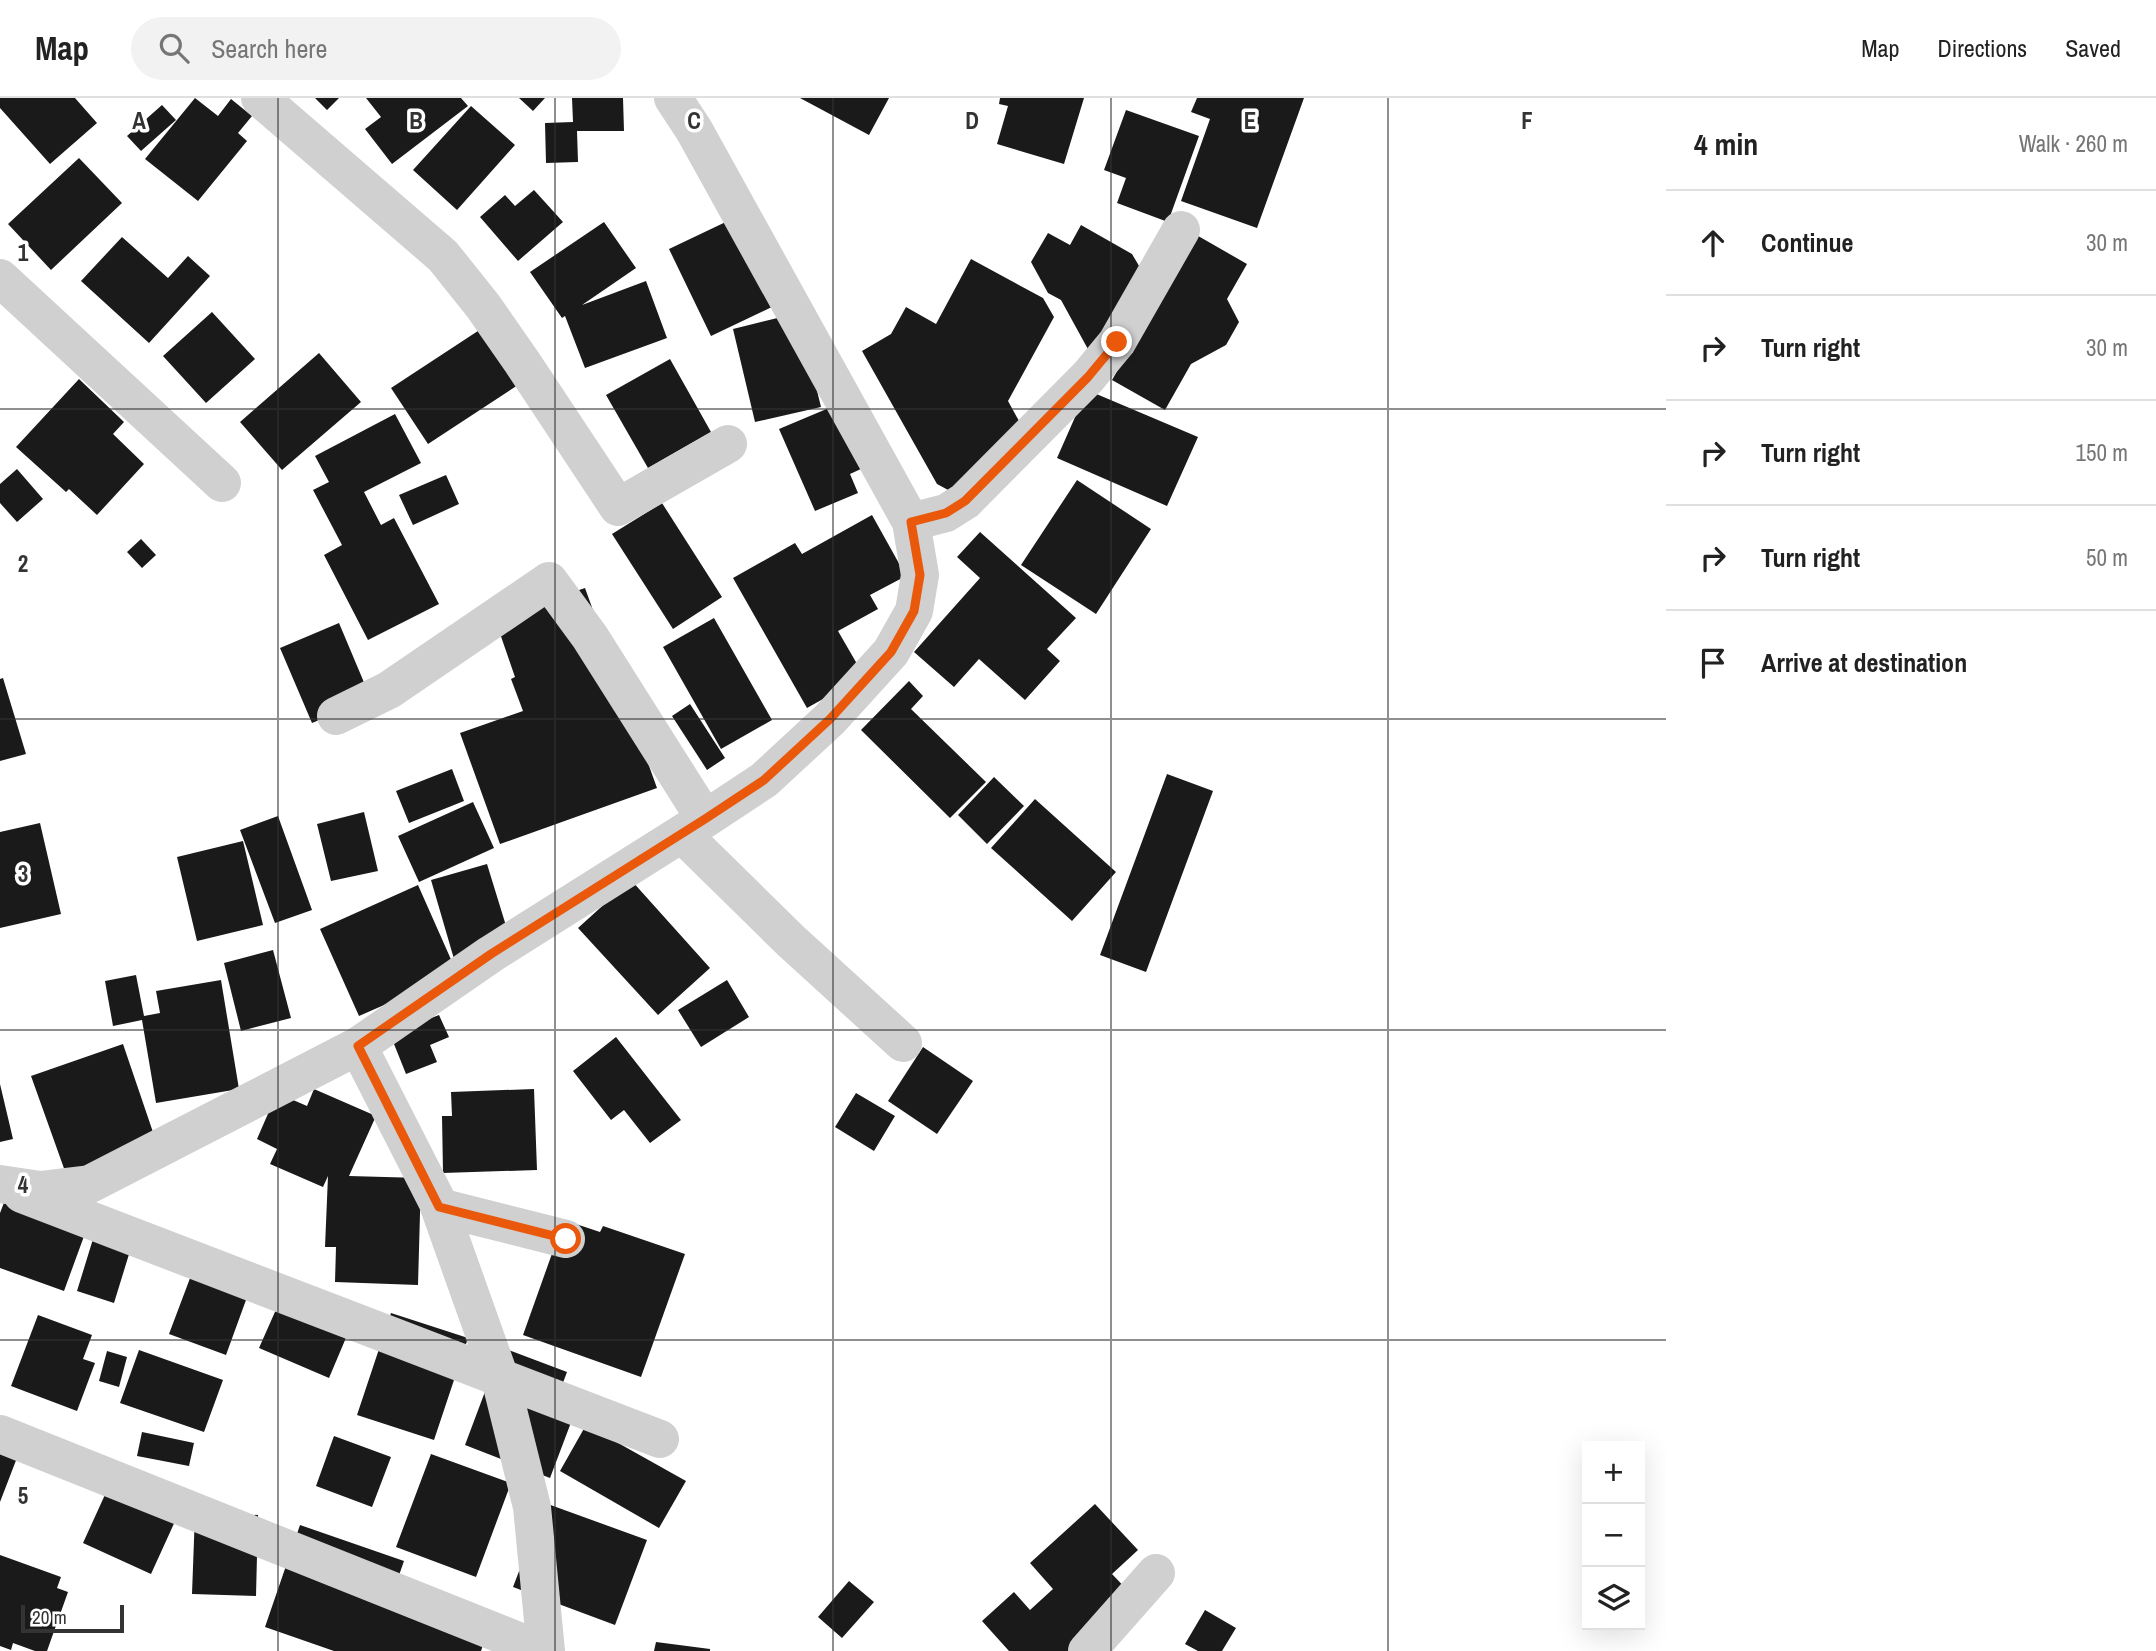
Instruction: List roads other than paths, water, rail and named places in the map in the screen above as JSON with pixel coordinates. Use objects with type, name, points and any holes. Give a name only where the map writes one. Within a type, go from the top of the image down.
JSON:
[{"type":"street","points":[[260,98],[443,256],[483,306],[618,507],[727,444]]},
{"type":"street","points":[[0,1185],[40,1190],[90,1184],[358,1046],[491,954],[764,780],[830,719],[891,652],[914,611],[920,575],[911,522],[694,130],[673,98]]},
{"type":"street","points":[[911,522],[946,513],[965,501],[1088,377],[1117,342],[1181,230]]},
{"type":"street","points":[[0,278],[222,483]]},
{"type":"street","points":[[336,716],[389,690],[549,581],[590,637],[694,827],[791,941],[902,1043]]},
{"type":"street","points":[[0,1434],[545,1651],[532,1507],[499,1378],[439,1207],[358,1046]]},
{"type":"street","points":[[0,1185],[660,1439]]},
{"type":"street","points":[[439,1207],[566,1239]]},
{"type":"street","points":[[1087,1651],[1156,1573]]}]
